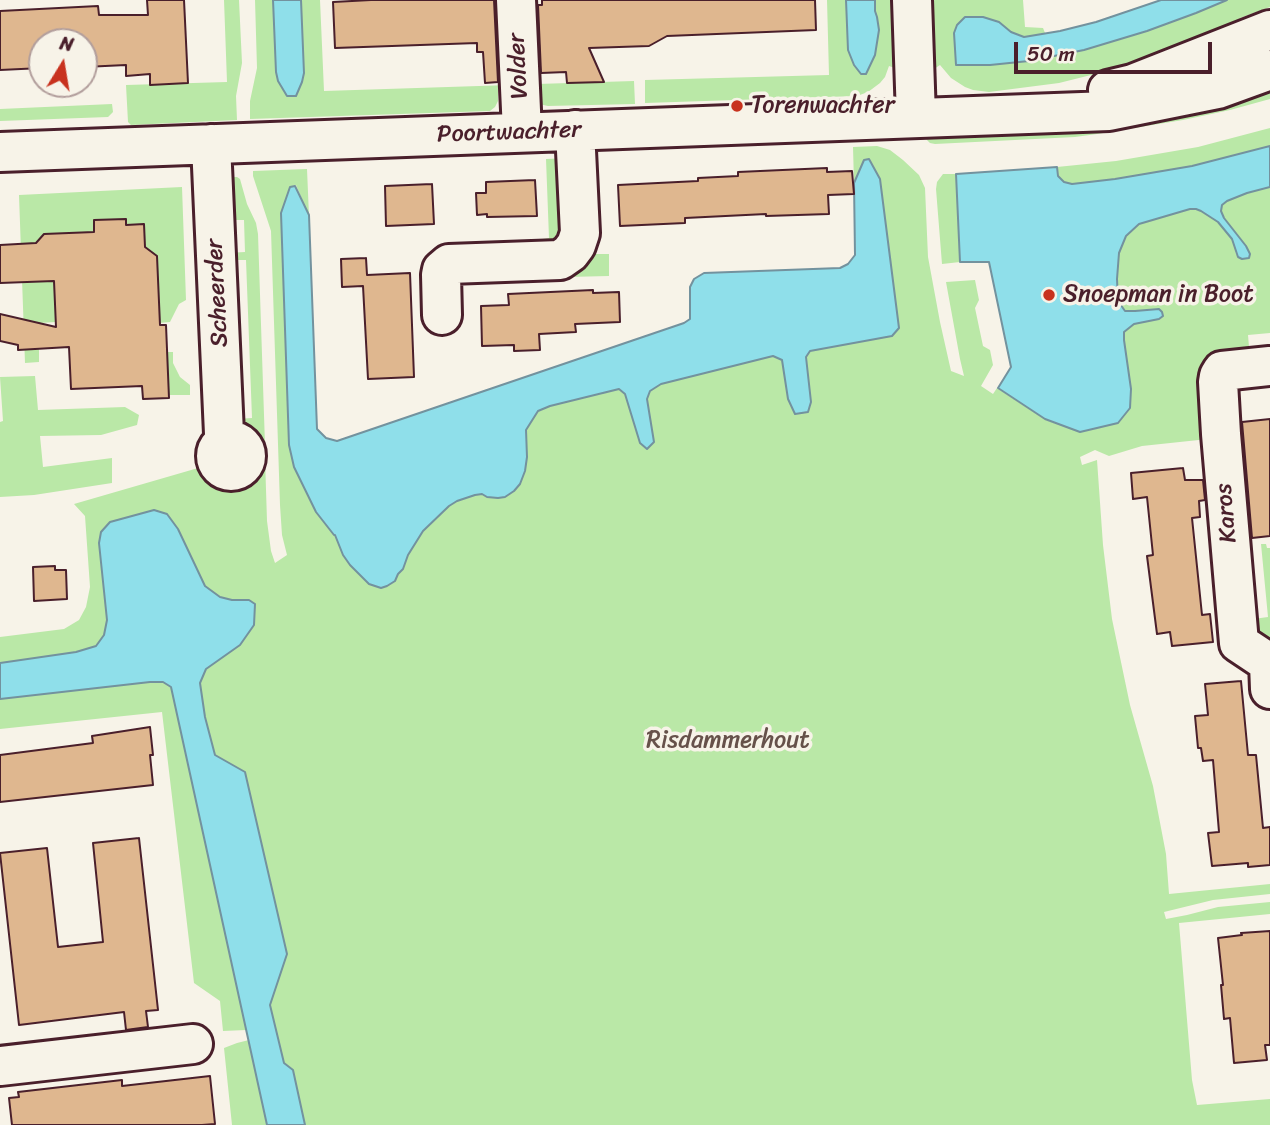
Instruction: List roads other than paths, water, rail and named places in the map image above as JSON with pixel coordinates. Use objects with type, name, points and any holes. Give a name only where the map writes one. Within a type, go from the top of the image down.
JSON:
[{"type":"street","name":"Volder","points":[[516,0],[522,132]]},
{"type":"street","points":[[912,0],[916,117]]},
{"type":"street","name":"Poortwachter","points":[[1019,116],[1133,84],[1270,30]]},
{"type":"street","name":"Poortwachter","points":[[0,152],[1109,111],[1218,89],[1270,70]]},
{"type":"street","points":[[442,316],[441,275],[442,270],[449,264],[560,260],[576,245],[580,233],[575,130]]},
{"type":"street","name":"Scheerder","points":[[211,144],[224,434],[227,442]]},
{"type":"street","name":"Karos","points":[[1270,366],[1222,371],[1218,382],[1239,643],[1269,663],[1270,689]]},
{"type":"street","points":[[0,1066],[193,1044]]},
{"type":"water","points":[[273,0],[301,0],[304,73],[296,96],[287,96],[278,81]]},
{"type":"water","points":[[846,0],[875,0],[879,30],[875,55],[866,74],[861,74],[854,65],[848,50]]},
{"type":"water","points":[[1161,0],[1227,0],[1147,31],[1084,50],[1029,61],[956,65],[954,33],[965,17],[983,17],[999,22],[1011,32],[1024,37],[1096,22]]},
{"type":"water","points":[[1270,146],[1270,187],[1247,193],[1222,205],[1224,218],[1246,246],[1249,258],[1238,257],[1232,239],[1218,222],[1196,209],[1139,224],[1126,236],[1119,253],[1118,301],[1125,311],[1159,309],[1163,316],[1134,324],[1124,332],[1131,389],[1130,408],[1118,423],[1080,432],[1045,419],[998,388],[1011,367],[989,262],[960,262],[956,174],[1057,167],[1058,176],[1064,182],[1072,184],[1192,166]]},
{"type":"water","points":[[869,159],[880,179],[899,328],[892,336],[810,351],[806,357],[811,402],[808,412],[795,414],[788,399],[782,360],[773,356],[661,384],[650,391],[647,399],[654,442],[647,449],[640,443],[625,394],[619,389],[550,406],[538,411],[526,430],[525,471],[514,491],[498,498],[475,495],[449,506],[423,531],[403,569],[395,581],[387,586],[381,588],[369,584],[350,565],[335,535],[316,512],[294,467],[289,445],[281,213],[290,187],[295,186],[309,215],[317,429],[326,438],[337,441],[684,323],[690,319],[690,287],[694,279],[704,273],[840,268],[848,264],[855,255],[854,183],[864,160]]},
{"type":"water","points":[[154,510],[167,514],[178,529],[205,586],[220,597],[249,600],[255,604],[254,625],[240,645],[206,669],[200,683],[215,755],[245,772],[287,954],[270,1005],[284,1063],[293,1070],[305,1125],[267,1125],[171,687],[163,682],[150,682],[0,699],[0,663],[76,652],[96,646],[104,635],[107,620],[99,543],[101,532],[110,522]]},
{"type":"place","name":"Torenwachter","points":[[737,106]]},
{"type":"place","name":"Snoepman in Boot","points":[[1049,295]]},
{"type":"park label","name":"Risdammerhout","points":[[728,741]]}]
